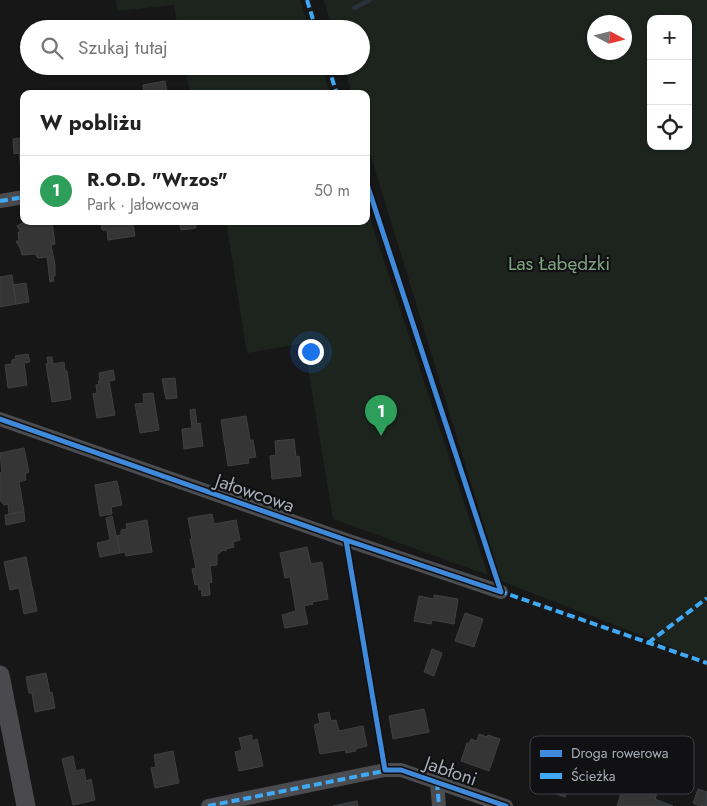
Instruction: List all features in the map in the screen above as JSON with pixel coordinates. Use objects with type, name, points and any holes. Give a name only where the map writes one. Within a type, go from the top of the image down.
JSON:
[{"type":"street","points":[[0,201],[20,198]]},
{"type":"street","name":"Jałowcowa","points":[[0,419],[501,592]]},
{"type":"street","points":[[0,675],[26,806]]},
{"type":"street","name":"Jabłoni","points":[[208,806],[385,770],[401,770],[506,806]]},
{"type":"street","points":[[438,782],[439,806]]},
{"type":"green space","points":[[116,0],[300,0],[307,20],[176,20],[174,5],[117,11]]},
{"type":"green space","name":"Las Łabędzki","points":[[324,0],[707,0],[707,661],[501,581],[370,153],[370,90],[351,90],[347,75],[370,75],[370,20],[330,20]]},
{"type":"green space","points":[[187,75],[324,75],[329,90],[189,90]]},
{"type":"green space","points":[[370,218],[488,575],[333,519],[304,343],[247,353],[227,225],[370,225]]},
{"type":"building","points":[[165,81],[167,90],[144,90],[143,85]]},
{"type":"building","points":[[20,138],[20,162],[19,153],[14,154],[13,139]]},
{"type":"building","points":[[20,224],[53,225],[55,244],[51,245],[55,264],[54,281],[50,282],[47,257],[38,258],[35,254],[22,255],[16,241],[19,241],[18,232],[21,232],[17,226]]},
{"type":"building","points":[[101,225],[133,225],[135,236],[108,240],[107,230],[102,230]]},
{"type":"building","points":[[180,225],[196,225],[196,228],[181,230]]},
{"type":"building","points":[[12,275],[16,304],[0,307],[0,277]]},
{"type":"building","points":[[26,283],[29,302],[16,304],[13,285]]},
{"type":"building","points":[[28,354],[30,362],[24,363],[27,385],[8,388],[5,365],[12,364],[12,360],[16,359],[15,356]]},
{"type":"building","points":[[47,357],[52,357],[53,364],[64,362],[71,399],[52,402],[46,364],[48,364]]},
{"type":"building","points":[[113,370],[115,380],[109,381],[115,415],[97,418],[93,394],[97,393],[96,385],[100,381],[99,373]]},
{"type":"building","points":[[175,378],[177,398],[166,399],[162,379]]},
{"type":"building","points":[[153,393],[159,430],[140,433],[135,404],[144,403],[143,394]]},
{"type":"building","points":[[195,409],[197,424],[200,423],[203,446],[184,449],[182,429],[192,428],[190,410]]},
{"type":"building","points":[[246,416],[250,440],[253,440],[256,457],[248,458],[249,463],[228,466],[221,420]]},
{"type":"building","points":[[294,439],[296,457],[299,456],[301,476],[272,479],[270,456],[276,455],[275,441]]},
{"type":"building","points":[[24,448],[29,472],[25,474],[26,480],[19,482],[24,511],[9,514],[8,504],[4,505],[0,500],[0,473],[2,472],[0,453]]},
{"type":"building","points":[[117,481],[122,505],[111,507],[112,514],[100,516],[95,485]]},
{"type":"building","points":[[24,512],[25,521],[6,525],[5,515]]},
{"type":"building","points":[[212,514],[214,524],[236,520],[240,540],[233,542],[234,547],[226,549],[226,551],[223,550],[217,555],[217,565],[210,566],[212,582],[209,583],[210,595],[202,596],[198,584],[195,585],[192,569],[196,568],[188,518]]},
{"type":"building","points":[[112,516],[120,553],[100,557],[97,543],[110,540],[106,518]]},
{"type":"building","points":[[147,520],[152,552],[126,556],[125,552],[120,553],[117,536],[121,535],[121,530],[127,529],[126,524]]},
{"type":"building","points":[[307,547],[311,564],[322,562],[328,599],[312,602],[313,604],[304,606],[308,624],[285,628],[282,615],[296,611],[290,577],[285,578],[280,553]]},
{"type":"building","points":[[26,557],[37,611],[24,614],[19,588],[10,590],[4,562]]},
{"type":"building","points":[[434,595],[458,599],[454,624],[432,620],[431,624],[414,621],[419,596],[434,599]]},
{"type":"building","points":[[465,613],[483,619],[474,647],[455,641]]},
{"type":"building","points":[[432,649],[442,653],[434,676],[424,672]]},
{"type":"building","points":[[46,673],[55,708],[35,712],[32,693],[29,693],[26,677]]},
{"type":"building","points":[[424,709],[429,732],[393,739],[389,716]]},
{"type":"building","points":[[329,712],[331,721],[336,720],[339,731],[363,726],[367,746],[346,753],[345,750],[320,754],[314,725],[320,723],[318,714]]},
{"type":"building","points":[[479,734],[500,739],[489,771],[461,761],[467,743],[469,744],[471,739],[477,741]]},
{"type":"building","points":[[252,735],[252,741],[257,739],[263,766],[239,771],[235,752],[242,750],[239,738]]},
{"type":"building","points":[[173,751],[179,783],[155,788],[151,768],[156,767],[154,755]]},
{"type":"building","points":[[73,756],[76,771],[84,769],[86,781],[91,779],[95,800],[73,805],[62,759]]},
{"type":"building","points":[[698,789],[707,792],[707,806],[699,806],[693,803]]},
{"type":"building","points":[[621,794],[657,794],[655,799],[673,806],[617,806]]},
{"type":"building","points":[[357,801],[358,806],[333,806]]},
{"type":"waterway","points":[[354,8],[370,0]]},
{"type":"marked path","points":[[307,0],[313,20]]},
{"type":"marked path","points":[[331,75],[336,90]]},
{"type":"marked path","points":[[0,201],[20,198]]},
{"type":"marked path","points":[[499,591],[707,663]]},
{"type":"marked path","points":[[648,643],[707,598]]},
{"type":"marked path","points":[[208,806],[389,770]]},
{"type":"marked path","points":[[437,782],[439,806]]},
{"type":"cycle path","points":[[370,193],[501,592]]},
{"type":"cycle path","points":[[0,419],[501,592]]},
{"type":"cycle path","points":[[346,540],[385,770],[401,770],[506,806]]},
{"type":"place","name":"R.O.D. \"Wrzos\"","points":[[381,436]]}]
